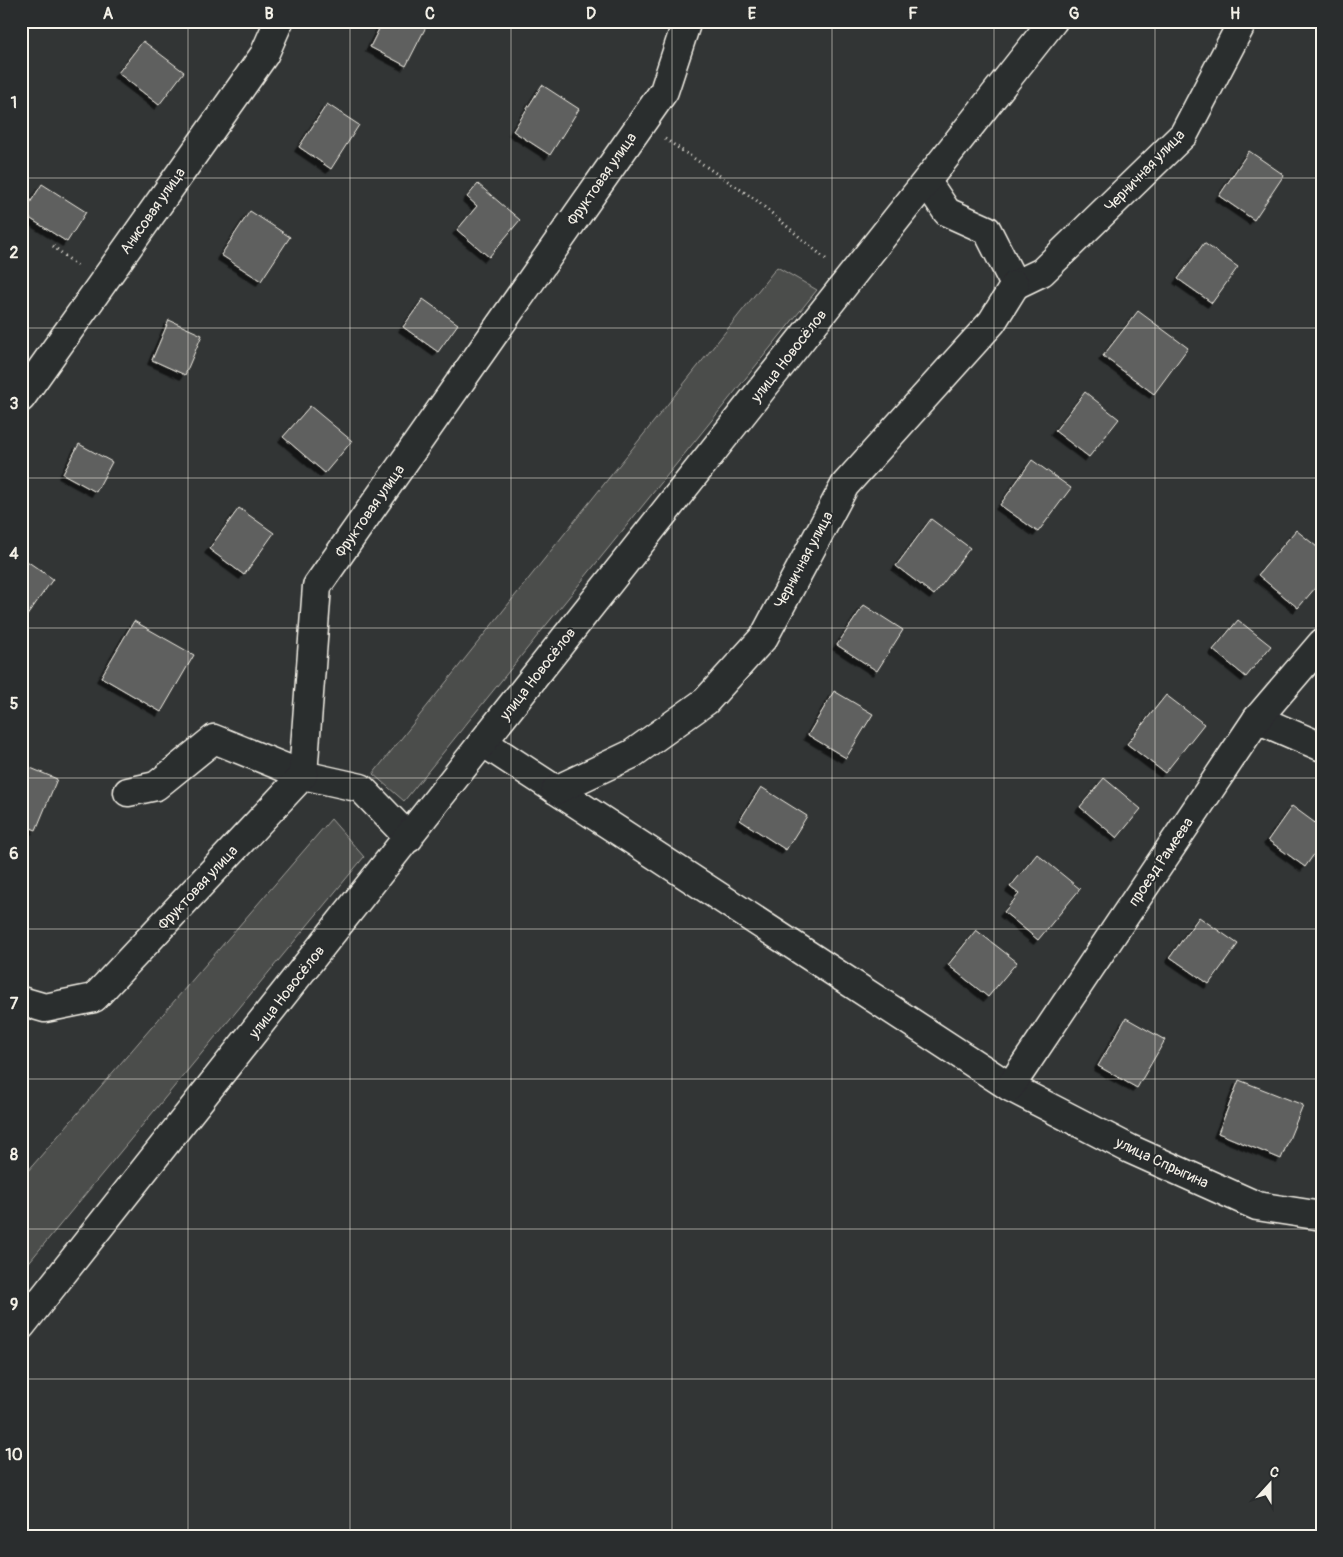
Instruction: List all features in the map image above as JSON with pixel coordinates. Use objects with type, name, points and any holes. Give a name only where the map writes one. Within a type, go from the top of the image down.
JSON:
[{"type":"street","name":"Анисовая улица","points":[[21,398],[264,55],[279,21]]},
{"type":"street","name":"Фруктовая улица","points":[[21,1001],[44,1008],[94,998],[303,775],[317,586],[664,91],[688,21]]},
{"type":"street","name":"улица Новосёлов","points":[[21,1326],[409,838],[1053,21]]},
{"type":"street","name":"Черничная улица","points":[[556,790],[632,754],[706,701],[764,638],[845,485],[992,322],[1015,285],[1042,272],[1184,134],[1242,21]]},
{"type":"street","points":[[926,182],[947,212],[987,230],[1015,285]]},
{"type":"street","name":"проезд Рамеева","points":[[1010,1087],[1257,719],[1322,643]]},
{"type":"street","points":[[1257,719],[1322,747]]},
{"type":"street","points":[[128,792],[156,786],[214,739],[303,775],[362,788],[409,838]]},
{"type":"street","name":"улица Спрыгина","points":[[484,742],[1010,1087],[1130,1150],[1257,1206],[1322,1216]]},
{"type":"path","points":[[642,123],[756,200],[850,279]]},
{"type":"path","points":[[53,246],[101,284]]},
{"type":"shaded area","points":[[777,267],[817,290],[404,801],[373,774]]},
{"type":"shaded area","points":[[331,819],[364,857],[21,1272],[21,1179]]},
{"type":"building","points":[[383,21],[429,21],[406,66],[370,47]]},
{"type":"building","points":[[143,41],[184,72],[159,105],[118,73]]},
{"type":"building","points":[[542,85],[579,109],[550,155],[513,131]]},
{"type":"building","points":[[327,104],[359,125],[331,169],[299,147]]},
{"type":"building","points":[[1249,151],[1284,175],[1254,220],[1219,196]]},
{"type":"building","points":[[42,184],[86,212],[67,242],[23,214]]},
{"type":"building","points":[[478,184],[520,220],[489,257],[457,230],[477,206],[467,197]]},
{"type":"building","points":[[250,211],[290,237],[261,281],[221,255]]},
{"type":"building","points":[[1204,243],[1238,267],[1212,303],[1178,279]]},
{"type":"building","points":[[423,299],[458,324],[438,352],[403,327]]},
{"type":"building","points":[[1138,311],[1188,348],[1154,394],[1103,356]]},
{"type":"building","points":[[169,320],[202,335],[185,375],[152,360]]},
{"type":"building","points":[[1085,392],[1119,419],[1089,457],[1055,431]]},
{"type":"building","points":[[310,406],[352,441],[325,473],[283,437]]},
{"type":"building","points":[[79,444],[112,462],[96,492],[63,474]]},
{"type":"building","points":[[1032,460],[1071,488],[1038,532],[1000,505]]},
{"type":"building","points":[[239,508],[274,533],[244,575],[209,549]]},
{"type":"building","points":[[931,519],[970,548],[934,595],[896,566]]},
{"type":"building","points":[[1296,530],[1322,551],[1322,580],[1298,608],[1258,575]]},
{"type":"building","points":[[21,557],[53,579],[21,624]]},
{"type":"building","points":[[864,605],[903,630],[877,671],[837,645]]},
{"type":"building","points":[[1238,620],[1271,646],[1246,677],[1213,650]]},
{"type":"building","points":[[134,621],[194,655],[161,712],[101,677]]},
{"type":"building","points":[[834,691],[873,714],[846,758],[808,735]]},
{"type":"building","points":[[1166,695],[1204,724],[1165,773],[1127,744]]},
{"type":"building","points":[[21,764],[57,779],[36,830],[21,824]]},
{"type":"building","points":[[1104,778],[1141,809],[1117,838],[1080,807]]},
{"type":"building","points":[[761,787],[807,816],[786,850],[740,820]]},
{"type":"building","points":[[1292,806],[1322,828],[1322,843],[1305,867],[1268,840]]},
{"type":"building","points":[[1037,854],[1080,889],[1038,940],[1004,912],[1019,894],[1010,887]]},
{"type":"building","points":[[1199,917],[1238,944],[1209,984],[1170,957]]},
{"type":"building","points":[[976,930],[1017,962],[988,997],[948,965]]},
{"type":"building","points":[[1126,1018],[1165,1040],[1137,1088],[1098,1066]]},
{"type":"building","points":[[1239,1080],[1303,1105],[1281,1159],[1218,1133]]}]
